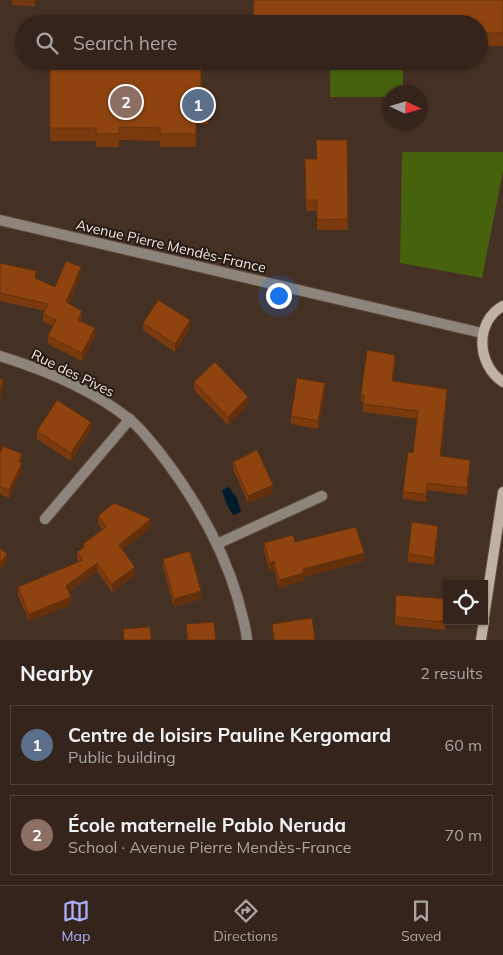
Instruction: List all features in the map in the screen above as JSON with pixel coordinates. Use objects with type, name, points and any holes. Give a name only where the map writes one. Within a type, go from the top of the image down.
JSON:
[{"type":"street","name":"Avenue Pierre Mendès-France","points":[[0,220],[482,333]]},
{"type":"street","points":[[503,306],[496,310],[489,318],[482,333],[484,359],[497,378],[503,382]]},
{"type":"street","name":"Rue des Pives","points":[[0,356],[32,366],[98,397],[130,419],[145,434],[181,480],[211,530],[232,578],[247,640]]},
{"type":"street","points":[[45,519],[130,419]]},
{"type":"street","points":[[488,591],[503,492]]},
{"type":"street","points":[[217,544],[322,496]]},
{"type":"street","points":[[481,640],[483,625]]},
{"type":"green space","points":[[330,70],[403,70],[403,85],[383,85],[383,97],[330,97]]},
{"type":"green space","points":[[402,152],[503,152],[503,171],[482,278],[400,263]]},
{"type":"water","points":[[229,487],[237,498],[241,512],[233,515],[222,490]]},
{"type":"building","points":[[35,0],[35,2],[12,1]]},
{"type":"building","points":[[254,0],[503,0],[503,33],[488,33],[488,15],[253,15]]},
{"type":"building","points":[[50,70],[201,70],[201,88],[208,88],[208,112],[196,111],[196,134],[160,134],[160,128],[119,127],[119,134],[96,134],[96,128],[50,128]]},
{"type":"building","points":[[316,140],[347,140],[348,219],[317,220],[317,200],[306,200],[305,159],[317,159]]},
{"type":"building","points":[[66,261],[81,267],[66,302],[82,311],[78,320],[95,328],[82,353],[48,336],[56,320],[43,314],[48,304],[0,293],[0,263],[36,271],[35,278],[55,287]]},
{"type":"building","points":[[158,300],[190,320],[175,344],[143,323]]},
{"type":"building","points":[[367,350],[395,355],[392,381],[447,389],[440,456],[470,460],[467,488],[427,483],[426,494],[403,492],[408,452],[413,453],[418,411],[363,404],[364,395],[361,394]]},
{"type":"building","points":[[215,362],[248,397],[228,417],[194,382]]},
{"type":"building","points":[[297,378],[325,383],[318,421],[291,416]]},
{"type":"building","points":[[0,379],[3,379],[0,393]]},
{"type":"building","points":[[57,400],[91,422],[71,453],[37,431]]},
{"type":"building","points":[[3,446],[22,454],[19,462],[22,463],[9,490],[0,486],[0,453]]},
{"type":"building","points":[[257,450],[273,485],[248,496],[233,462]]},
{"type":"building","points":[[114,503],[151,519],[119,545],[135,567],[112,584],[97,563],[66,586],[71,597],[29,614],[18,587],[83,560],[77,552],[85,547],[83,544],[106,527],[98,516]]},
{"type":"building","points":[[412,522],[438,526],[434,558],[408,554]]},
{"type":"building","points":[[356,527],[364,553],[303,569],[304,573],[279,580],[274,561],[270,563],[264,543],[293,535],[295,542]]},
{"type":"building","points":[[0,548],[7,554],[0,563]]},
{"type":"building","points":[[190,551],[201,591],[174,599],[163,559]]},
{"type":"building","points":[[396,595],[443,599],[443,622],[395,617]]},
{"type":"building","points":[[312,618],[315,640],[274,640],[272,624]]},
{"type":"building","points":[[214,622],[216,640],[188,640],[186,624]]},
{"type":"building","points":[[150,627],[151,640],[124,640],[123,629]]},
{"type":"place","name":"École maternelle Pablo Neruda","points":[[126,102]]},
{"type":"place","name":"Centre de loisirs Pauline Kergomard","points":[[198,105]]}]
